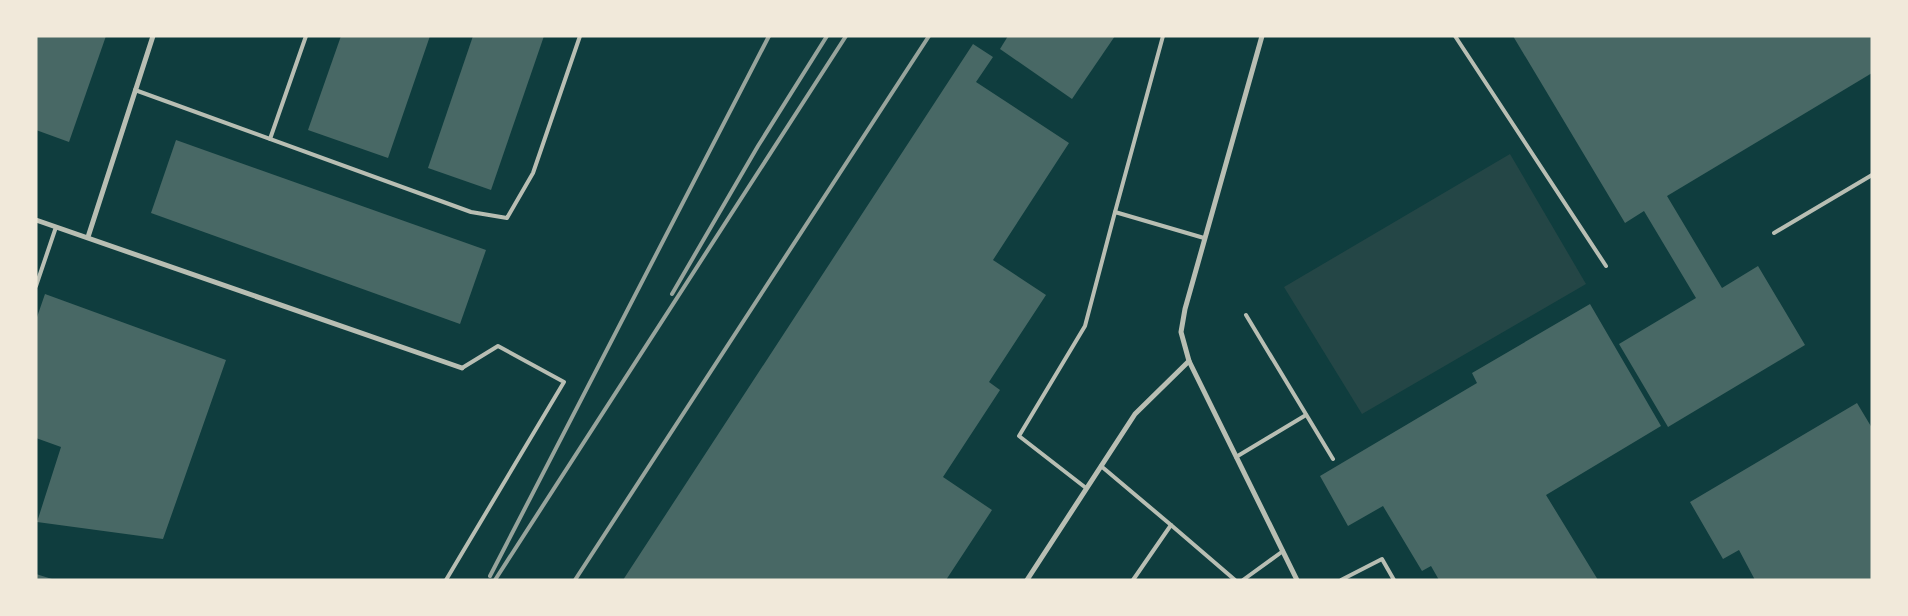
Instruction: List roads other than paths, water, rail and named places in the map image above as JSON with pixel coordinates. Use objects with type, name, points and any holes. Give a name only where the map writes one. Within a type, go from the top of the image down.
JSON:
[{"type":"street","points":[[88,237],[153,36]]},
{"type":"street","points":[[1262,36],[1204,238],[1185,309],[1181,332],[1189,361],[1297,580]]},
{"type":"street","points":[[36,220],[462,368]]},
{"type":"street","points":[[1027,580],[1135,414],[1189,361]]},
{"type":"lane","points":[[270,139],[306,36]]},
{"type":"lane","points":[[135,90],[471,212],[507,218],[533,173],[580,36]]},
{"type":"lane","points":[[1086,488],[1020,436],[1085,326],[1162,36]]},
{"type":"lane","points":[[1456,36],[1606,266]]},
{"type":"lane","points":[[1774,233],[1872,175]]},
{"type":"lane","points":[[1115,212],[1204,238]]},
{"type":"lane","points":[[36,286],[56,227]]},
{"type":"lane","points":[[1246,315],[1333,459]]},
{"type":"lane","points":[[446,580],[564,382],[498,346],[462,368]]},
{"type":"lane","points":[[1236,458],[1306,415]]},
{"type":"lane","points":[[1101,466],[1235,580]]},
{"type":"lane","points":[[1133,580],[1171,525]]},
{"type":"lane","points":[[1243,580],[1282,551]]},
{"type":"lane","points":[[1341,580],[1382,558],[1394,580]]},
{"type":"railway","points":[[490,576],[769,36]]},
{"type":"railway","points":[[672,294],[758,146],[827,36]]},
{"type":"railway","points":[[495,580],[846,36]]},
{"type":"railway","points":[[575,580],[929,36]]}]
